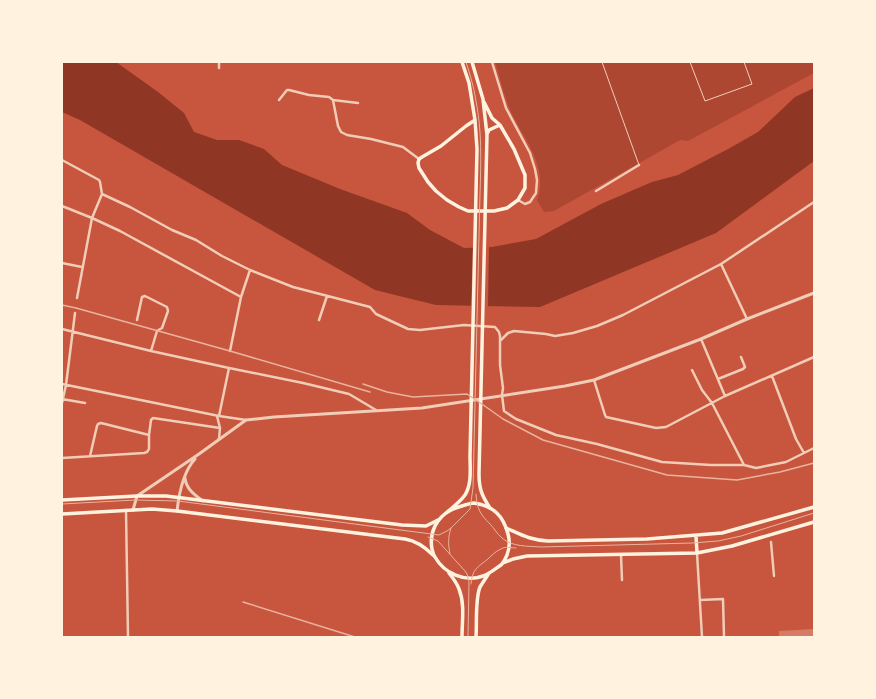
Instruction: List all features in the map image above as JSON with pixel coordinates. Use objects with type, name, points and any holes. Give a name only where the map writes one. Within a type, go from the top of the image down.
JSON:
[{"type":"main road","points":[[434,556],[431,538],[434,526],[466,494],[469,480],[477,149],[476,120],[469,83],[462,62]]},
{"type":"main road","points":[[472,62],[483,100],[487,134],[479,474],[480,490],[483,498],[490,508]]},
{"type":"main road","points":[[476,120],[441,146],[420,159],[418,163],[419,168],[428,182],[447,200],[468,211],[494,212],[507,208],[518,200],[525,188],[525,175],[514,149],[500,126],[492,118],[483,100]]},
{"type":"main road","points":[[487,134],[490,130],[500,126]]},
{"type":"main road","points":[[62,500],[160,496],[402,525],[426,526],[440,519]]},
{"type":"main road","points":[[446,513],[462,505],[469,504],[483,505],[497,513],[503,521],[510,543],[504,563]]},
{"type":"main road","points":[[506,528],[529,538],[548,541],[647,539],[696,536],[722,533],[814,507]]},
{"type":"main road","points":[[62,514],[152,509],[410,540],[426,548],[456,582],[463,602],[462,637]]},
{"type":"main road","points":[[448,572],[462,577],[471,578],[483,576],[504,563],[513,559],[527,556],[697,553],[732,546],[814,522]]},
{"type":"main road","points":[[696,536],[697,553]]},
{"type":"main road","points":[[476,637],[478,592],[480,586],[490,572]]},
{"type":"street","points":[[218,62],[219,68]]},
{"type":"street","points":[[492,62],[506,108],[530,153],[537,180],[536,193],[530,202],[525,204],[518,200]]},
{"type":"street","points":[[279,100],[287,90],[289,90],[309,95],[329,97],[333,100],[358,102]]},
{"type":"street","points":[[333,100],[338,126],[341,132],[347,135],[403,147],[420,159]]},
{"type":"street","points":[[62,160],[99,180],[102,194],[92,218],[77,298]]},
{"type":"street","points":[[596,191],[640,165]]},
{"type":"street","points":[[102,194],[130,207],[172,230],[196,240],[222,256],[250,270],[293,287],[370,306],[376,314],[408,329],[420,330],[464,326],[495,327],[499,332],[500,340],[504,411],[516,419],[556,435],[662,462],[711,465],[744,465],[756,468],[786,462],[814,448]]},
{"type":"street","points":[[500,340],[508,333],[514,331],[555,336],[597,326],[623,315],[722,264],[814,202]]},
{"type":"street","points":[[62,206],[120,231],[241,297]]},
{"type":"street","points":[[62,263],[82,267]]},
{"type":"street","points":[[722,264],[747,319]]},
{"type":"street","points":[[230,351],[241,297],[250,270]]},
{"type":"street","points":[[62,384],[218,416],[246,420],[274,416],[422,408],[565,386],[594,380],[701,339],[814,293]]},
{"type":"street","points":[[137,320],[142,297],[145,296],[168,307],[162,328],[157,331],[151,351]]},
{"type":"street","points":[[319,320],[327,296]]},
{"type":"street","points":[[62,403],[66,385],[75,313]]},
{"type":"street","points":[[62,329],[151,351],[349,394],[376,410]]},
{"type":"street","points":[[701,339],[726,396]]},
{"type":"street","points":[[718,378],[743,369],[745,367],[741,357]]},
{"type":"street","points":[[594,380],[606,417],[656,428],[666,427],[726,396],[814,357]]},
{"type":"street","points":[[219,439],[220,428],[218,416],[229,368]]},
{"type":"street","points":[[692,370],[702,390],[712,403],[744,465]]},
{"type":"street","points":[[772,376],[796,439],[804,453]]},
{"type":"street","points":[[62,399],[85,403]]},
{"type":"street","points":[[62,458],[147,452],[149,450],[150,420],[153,418],[220,428]]},
{"type":"street","points":[[133,510],[137,496],[246,420]]},
{"type":"street","points":[[90,456],[98,424],[101,423],[149,435]]},
{"type":"street","points":[[177,511],[185,476],[189,466],[199,454]]},
{"type":"street","points":[[185,476],[187,485],[192,492],[205,502]]},
{"type":"street","points":[[126,510],[128,637]]},
{"type":"street","points":[[771,542],[774,576]]},
{"type":"street","points":[[697,553],[702,637]]},
{"type":"street","points":[[621,555],[622,580]]},
{"type":"street","points":[[700,600],[723,599],[724,637]]},
{"type":"lane","points":[[602,62],[640,165]]},
{"type":"lane","points":[[690,62],[705,101],[752,84],[744,62]]},
{"type":"shaded area","points":[[62,62],[116,62],[184,113],[194,132],[217,140],[239,140],[264,149],[282,165],[340,189],[407,213],[430,230],[464,248],[492,247],[536,239],[601,204],[652,182],[678,175],[758,132],[795,97],[814,88],[814,161],[716,233],[540,307],[436,305],[375,290],[80,120],[62,112]]},
{"type":"shaded area","points":[[495,62],[814,62],[814,73],[688,141],[680,140],[554,211],[544,212],[537,200],[540,188],[540,176],[537,165],[528,143],[511,112]]},
{"type":"pier","points":[[489,245],[488,308],[471,308],[473,246]]},
{"type":"building","points":[[814,629],[814,637],[779,637],[779,631]]},
{"type":"tram line","points":[[62,504],[135,500],[178,501],[439,535],[451,528],[470,509],[473,488],[481,158],[478,112],[473,86],[466,62]]},
{"type":"tram line","points":[[476,494],[477,504],[481,514],[506,541],[520,546],[541,547],[718,541],[741,536],[814,513]]},
{"type":"tram line","points":[[450,554],[449,534],[451,528]]},
{"type":"tram line","points":[[428,537],[438,541],[467,574],[469,582],[468,637]]},
{"type":"tram line","points":[[471,584],[474,572],[478,566],[494,553],[508,547],[516,548]]},
{"type":"railway","points":[[62,305],[230,351],[370,392]]},
{"type":"railway","points":[[363,384],[387,392],[413,397],[467,394],[503,419],[543,440],[667,475],[737,480],[780,472],[814,463]]},
{"type":"railway","points":[[243,602],[355,637]]}]
